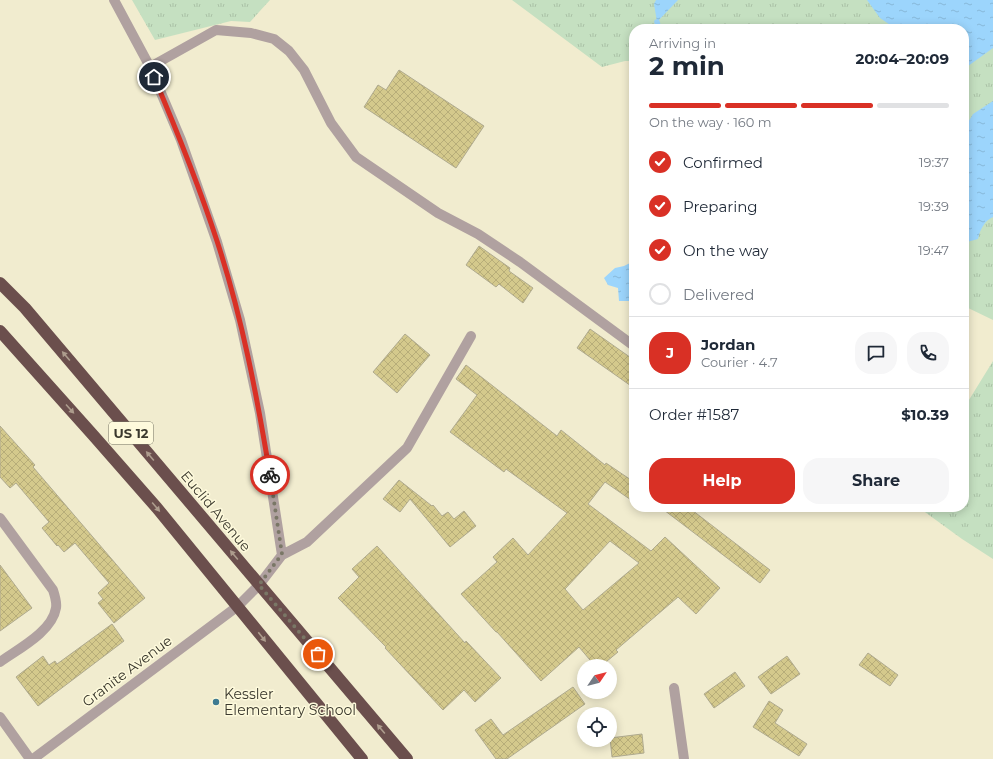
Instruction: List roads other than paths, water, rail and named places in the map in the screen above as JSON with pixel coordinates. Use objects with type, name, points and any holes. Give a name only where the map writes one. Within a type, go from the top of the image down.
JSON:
[{"type":"highway","name":"Euclid Avenue","points":[[0,283],[25,308],[407,759]]},
{"type":"highway","name":"US 12","points":[[0,331],[157,508],[362,759]]},
{"type":"street","points":[[114,0],[150,67],[181,140],[217,242],[240,320],[260,413],[282,554],[307,542],[407,448],[471,336]]},
{"type":"street","points":[[150,67],[216,30],[251,33],[274,38],[289,51],[304,70],[331,123],[356,157],[438,213],[478,234],[520,262],[629,342]]},
{"type":"street","points":[[0,518],[53,590],[56,599],[56,608],[53,617],[41,633],[0,662]]},
{"type":"street","name":"Granite Avenue","points":[[32,759],[238,606],[259,585],[282,554]]},
{"type":"street","points":[[674,688],[684,759]]},
{"type":"street","points":[[0,717],[32,759]]},
{"type":"water","points":[[656,0],[678,0],[657,22],[654,4]]},
{"type":"water","points":[[867,0],[993,0],[993,48],[969,65],[969,24],[889,24],[880,18]]},
{"type":"water","points":[[993,101],[993,217],[983,226],[978,239],[969,241],[969,121],[973,114]]},
{"type":"water","points":[[629,264],[629,301],[619,301],[618,288],[608,285],[604,278],[615,268]]},
{"type":"place","name":"Kessler Elementary School","points":[[216,702]]}]
